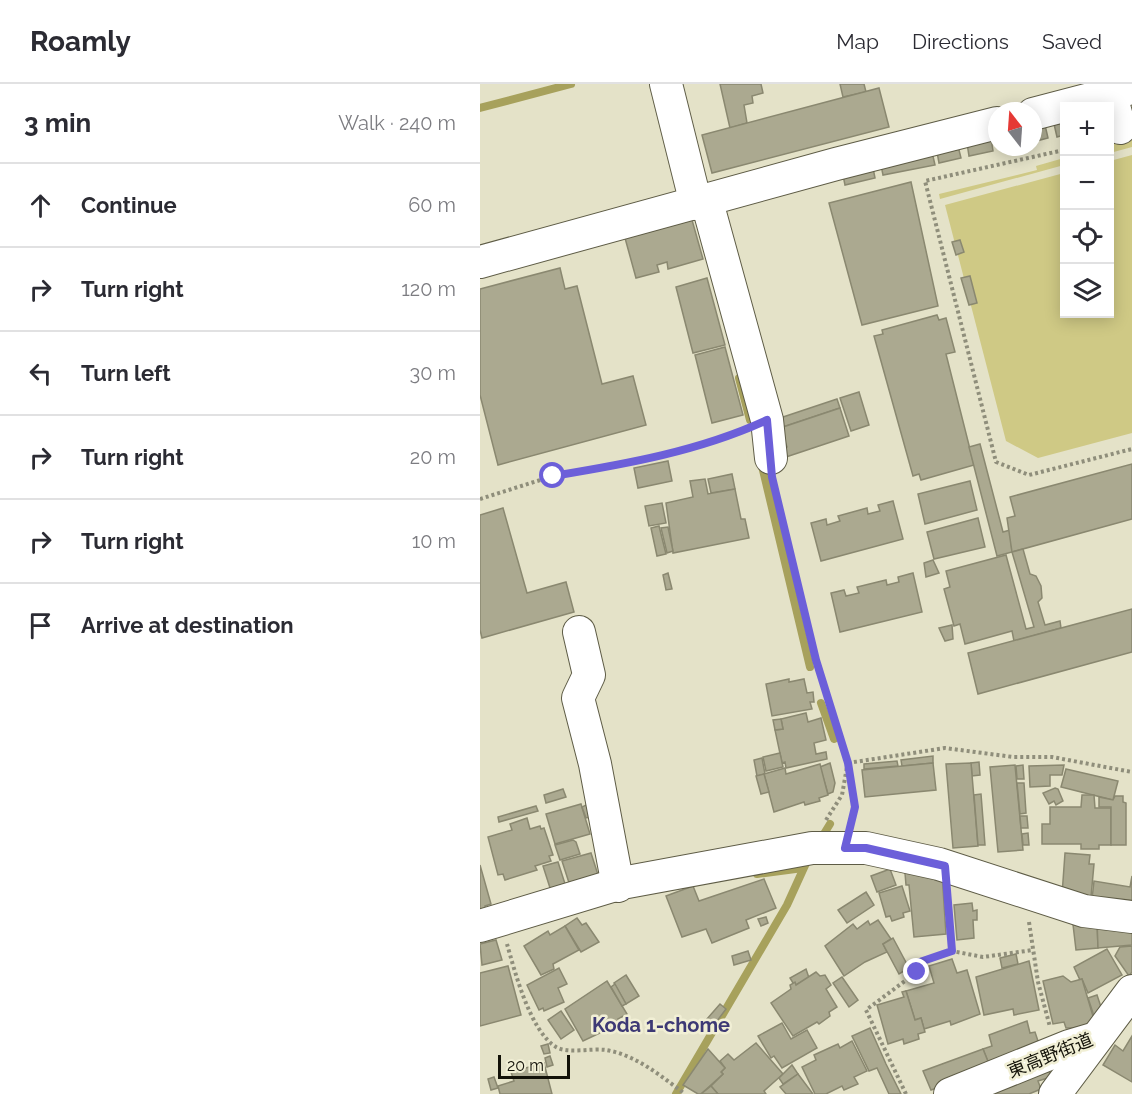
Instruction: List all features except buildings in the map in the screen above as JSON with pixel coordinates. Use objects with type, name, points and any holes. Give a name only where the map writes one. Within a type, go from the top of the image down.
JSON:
[{"type":"street","points":[[666,84],[767,420],[771,458]]},
{"type":"street","points":[[1042,111],[1117,89],[1120,128]]},
{"type":"street","points":[[480,262],[836,164],[988,125]]},
{"type":"street","points":[[579,632],[589,675],[578,698],[595,764],[618,886]]},
{"type":"street","points":[[490,923],[618,886],[812,848],[866,848],[945,866],[1084,911],[1132,917]]},
{"type":"street","name":"東高野街道","points":[[950,1094],[1083,1042],[1132,991]]},
{"type":"street","points":[[1055,1094],[1083,1042]]},
{"type":"path","points":[[1060,151],[925,181],[996,462],[1029,475],[1132,449]]},
{"type":"path","points":[[480,499],[553,476],[680,451],[734,435],[767,420]]},
{"type":"path","points":[[771,458],[772,477],[816,660],[848,763],[855,807],[845,848]]},
{"type":"path","points":[[848,763],[945,748],[1013,757],[1052,757],[1132,772]]},
{"type":"path","points":[[796,851],[804,839],[831,816],[842,795],[848,763]]},
{"type":"path","points":[[945,866],[952,951]]},
{"type":"path","points":[[1025,892],[1033,950],[1050,1028],[1057,1037],[1083,1042]]},
{"type":"path","points":[[490,923],[545,1038],[563,1049],[608,1050],[635,1059],[684,1093]]},
{"type":"path","points":[[906,1094],[866,1010],[917,972],[914,964],[952,951],[983,957],[1033,950]]},
{"type":"shaded area","points":[[1132,139],[1132,147],[1114,152],[1114,144]]},
{"type":"shaded area","points":[[1132,155],[1132,433],[1038,458],[1006,441],[945,205],[1060,174],[1060,318],[1114,318],[1114,160]]},
{"type":"shaded area","points":[[1060,159],[1060,166],[940,199],[939,194],[1037,170],[1036,166]]},
{"type":"waterway","points":[[480,108],[571,84]]},
{"type":"waterway","points":[[739,378],[750,420]]},
{"type":"waterway","points":[[762,466],[810,667]]},
{"type":"waterway","points":[[821,703],[834,739]]},
{"type":"waterway","points":[[822,837],[830,824]]},
{"type":"waterway","points":[[676,1094],[787,905],[807,861]]},
{"type":"waterway","points":[[757,874],[803,868]]},
{"type":"district","name":"Koda 1-chome","points":[[661,1025]]},
{"type":"route","points":[[553,476],[680,451],[734,435],[767,420],[772,477],[808,618],[816,660],[848,763],[855,807],[845,848],[866,848],[945,866],[952,951],[914,964],[917,972]]}]
